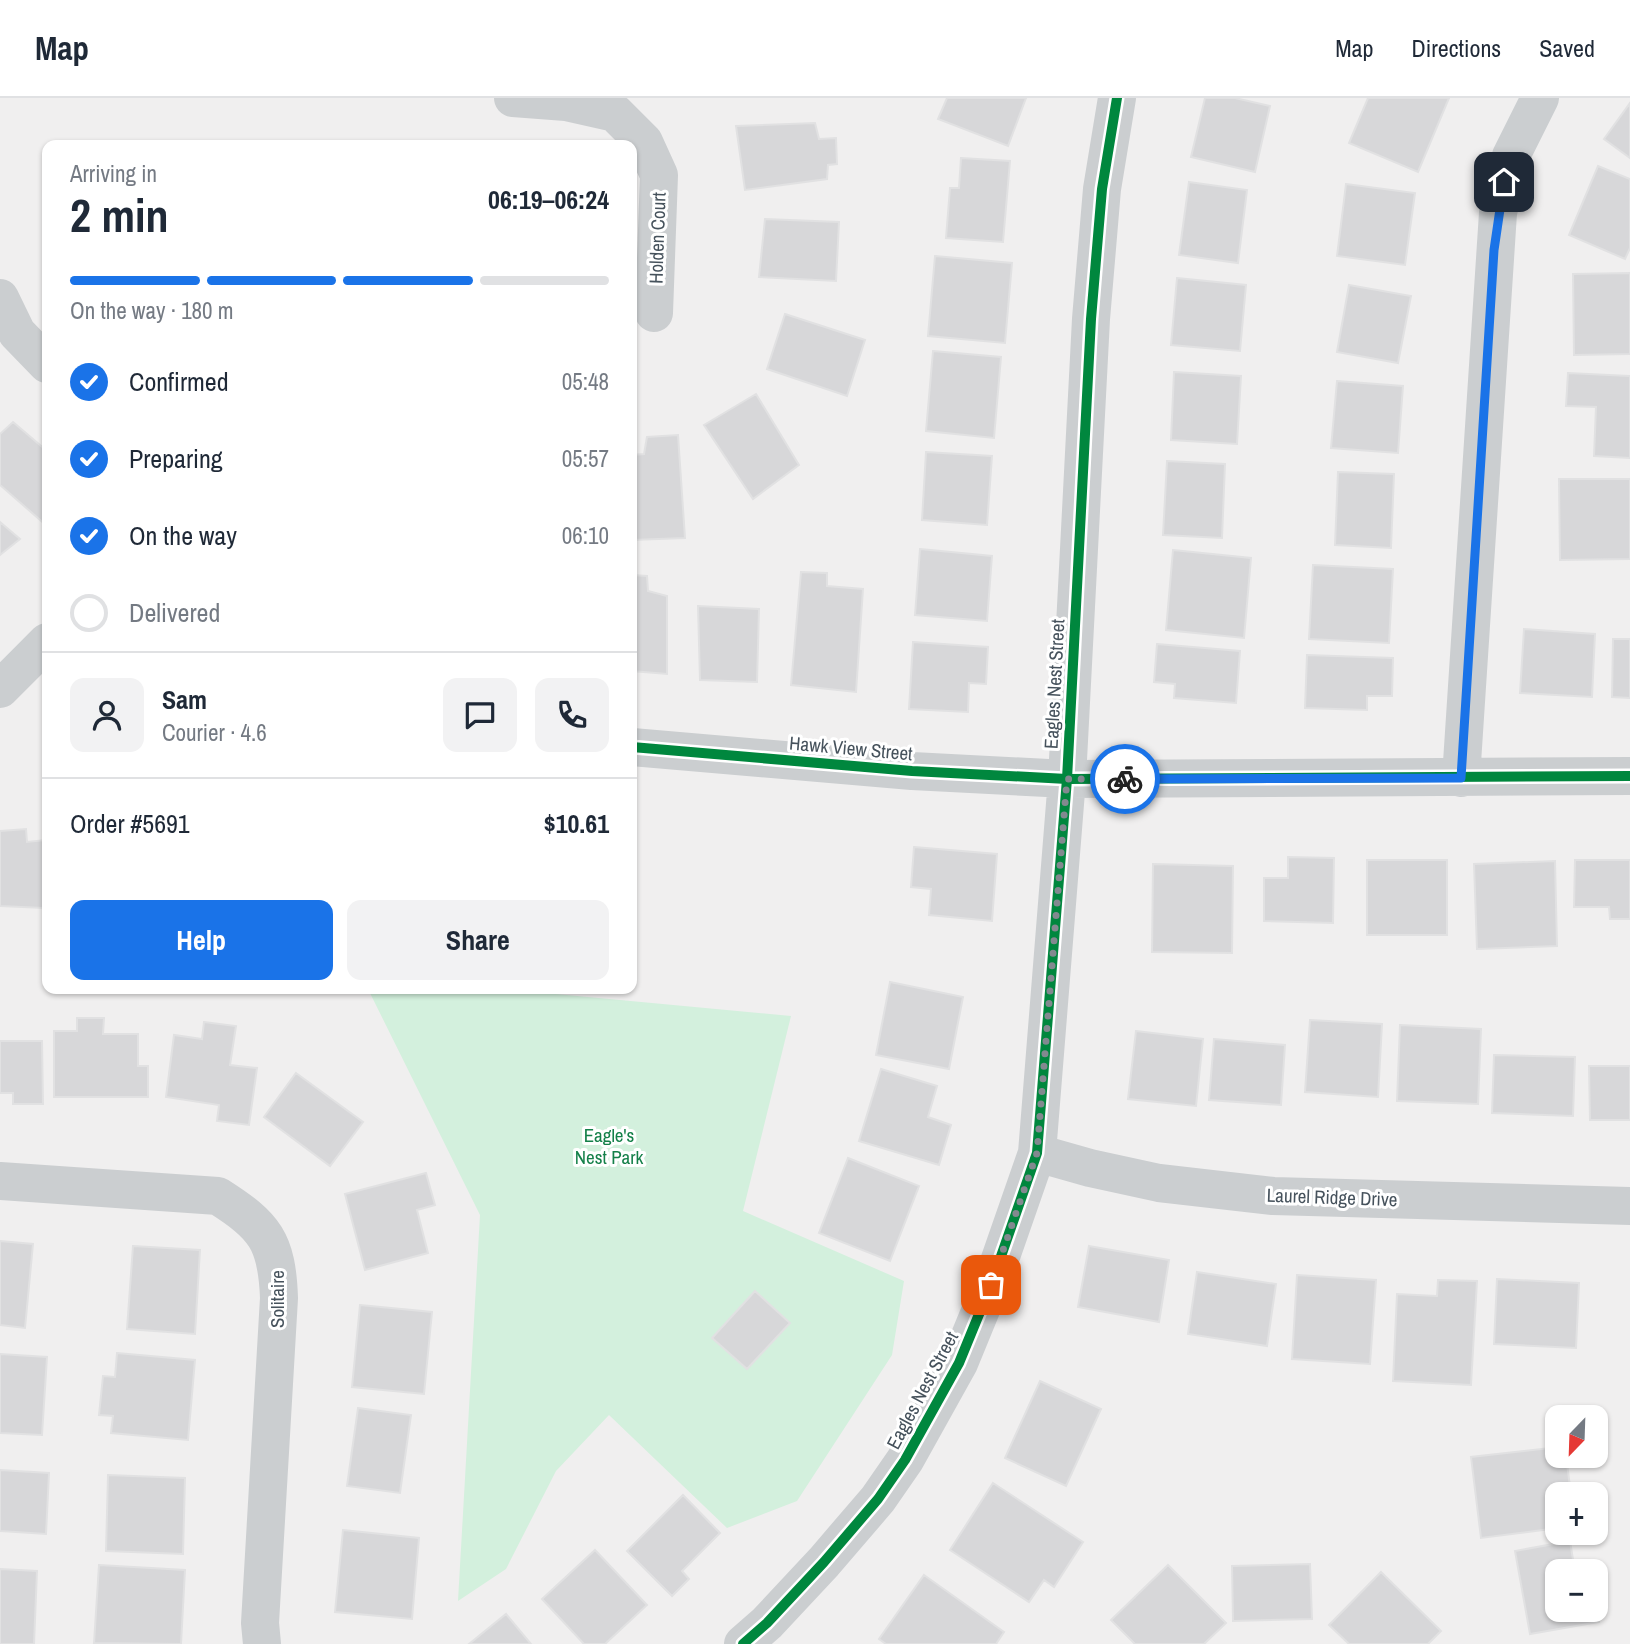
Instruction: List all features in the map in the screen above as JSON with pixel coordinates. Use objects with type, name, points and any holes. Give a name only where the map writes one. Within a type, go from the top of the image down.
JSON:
[{"type":"street","name":"Holden Court","points":[[513,98],[566,102],[615,113],[644,142],[659,175],[653,313]]},
{"type":"street","name":"Eagles Nest Street","points":[[743,1644],[767,1623],[824,1562],[878,1499],[905,1461],[959,1363],[991,1285],[1037,1153],[1067,779],[1091,319],[1102,189],[1117,98]]},
{"type":"street","points":[[1461,778],[1498,213],[1511,156],[1540,98]]},
{"type":"street","points":[[0,298],[17,333],[42,359]]},
{"type":"street","points":[[0,690],[42,647]]},
{"type":"street","name":"Hawk View Street","points":[[637,747],[912,771],[1067,779],[1630,776]]},
{"type":"street","name":"Laurel Ridge Drive","points":[[1037,1153],[1159,1183],[1273,1196],[1630,1206]]},
{"type":"street","name":"Solitaire","points":[[0,1181],[218,1196],[246,1214],[274,1251],[279,1298],[260,1623],[262,1644]]},
{"type":"green space","name":"Eagle's Nest Park","points":[[370,994],[557,994],[791,1016],[743,1211],[904,1281],[892,1355],[797,1501],[727,1528],[609,1415],[556,1471],[506,1569],[458,1601],[480,1215]]},
{"type":"building","points":[[947,98],[1026,98],[1008,146],[938,119]]},
{"type":"building","points":[[1205,98],[1235,98],[1270,106],[1255,172],[1191,157]]},
{"type":"building","points":[[1368,98],[1449,98],[1418,172],[1349,143]]},
{"type":"building","points":[[1630,103],[1630,158],[1604,139]]},
{"type":"building","points":[[815,123],[819,139],[836,138],[837,164],[828,165],[827,179],[745,190],[736,126]]},
{"type":"building","points":[[961,158],[1010,161],[1003,242],[946,238],[950,188],[959,188]]},
{"type":"building","points":[[1598,166],[1630,179],[1630,248],[1625,259],[1569,235]]},
{"type":"building","points":[[1189,182],[1247,190],[1238,263],[1179,255]]},
{"type":"building","points":[[1346,184],[1415,193],[1405,265],[1337,256]]},
{"type":"building","points":[[765,219],[839,222],[836,281],[759,277]]},
{"type":"building","points":[[935,256],[1012,263],[1005,343],[928,336]]},
{"type":"building","points":[[1630,273],[1630,354],[1574,355],[1573,274]]},
{"type":"building","points":[[1177,278],[1246,285],[1240,351],[1171,345]]},
{"type":"building","points":[[1349,285],[1411,296],[1398,363],[1337,352]]},
{"type":"building","points":[[785,314],[865,340],[847,396],[767,369]]},
{"type":"building","points":[[933,351],[1001,357],[994,438],[926,431]]},
{"type":"building","points":[[1174,372],[1241,376],[1237,444],[1171,440]]},
{"type":"building","points":[[1568,373],[1630,376],[1630,458],[1594,456],[1596,407],[1566,406]]},
{"type":"building","points":[[1337,381],[1403,386],[1398,453],[1331,448]]},
{"type":"building","points":[[756,394],[799,465],[753,499],[704,425]]},
{"type":"building","points":[[13,422],[42,447],[42,522],[0,485],[0,434]]},
{"type":"building","points":[[678,435],[685,538],[637,540],[637,455],[644,454],[647,437]]},
{"type":"building","points":[[926,452],[992,456],[987,525],[922,520]]},
{"type":"building","points":[[1167,461],[1225,464],[1222,538],[1163,535]]},
{"type":"building","points":[[1338,472],[1394,474],[1391,548],[1335,545]]},
{"type":"building","points":[[1559,479],[1630,479],[1630,559],[1560,560]]},
{"type":"building","points":[[0,522],[20,539],[0,555]]},
{"type":"building","points":[[920,549],[992,556],[987,621],[915,615]]},
{"type":"building","points":[[1173,550],[1251,558],[1244,638],[1166,630]]},
{"type":"building","points":[[1313,565],[1393,569],[1389,643],[1309,639]]},
{"type":"building","points":[[801,572],[827,573],[827,586],[863,589],[856,692],[791,685]]},
{"type":"building","points":[[637,575],[647,576],[648,591],[667,596],[667,674],[637,671]]},
{"type":"building","points":[[698,606],[759,609],[757,682],[700,680]]},
{"type":"building","points":[[1524,629],[1595,634],[1592,697],[1520,693]]},
{"type":"building","points":[[1613,639],[1630,639],[1630,698],[1612,697]]},
{"type":"building","points":[[913,642],[988,647],[986,684],[969,683],[968,712],[909,709]]},
{"type":"building","points":[[1157,644],[1240,651],[1236,703],[1174,698],[1175,684],[1154,682]]},
{"type":"building","points":[[1307,655],[1393,658],[1392,696],[1367,696],[1367,710],[1305,708]]},
{"type":"building","points":[[26,829],[27,842],[42,840],[42,908],[0,906],[0,831]]},
{"type":"building","points":[[914,847],[997,854],[992,921],[929,915],[931,889],[911,887]]},
{"type":"building","points":[[1288,857],[1334,858],[1333,923],[1264,921],[1264,878],[1288,878]]},
{"type":"building","points":[[1367,860],[1447,860],[1447,935],[1367,935]]},
{"type":"building","points":[[1575,860],[1630,860],[1630,919],[1610,919],[1609,907],[1574,907]]},
{"type":"building","points":[[1555,861],[1557,946],[1477,949],[1474,864]]},
{"type":"building","points":[[1153,864],[1233,866],[1232,953],[1152,952]]},
{"type":"building","points":[[890,982],[963,997],[949,1069],[876,1055]]},
{"type":"building","points":[[77,1018],[104,1018],[103,1034],[138,1034],[138,1066],[148,1066],[148,1097],[54,1097],[54,1031],[77,1031]]},
{"type":"building","points":[[1310,1020],[1382,1024],[1378,1097],[1305,1092]]},
{"type":"building","points":[[204,1022],[236,1026],[230,1065],[257,1068],[249,1125],[217,1121],[219,1105],[166,1097],[174,1035],[202,1039]]},
{"type":"building","points":[[1400,1025],[1481,1029],[1478,1104],[1397,1101]]},
{"type":"building","points":[[1136,1031],[1203,1039],[1196,1106],[1128,1099]]},
{"type":"building","points":[[1214,1039],[1285,1045],[1281,1105],[1209,1100]]},
{"type":"building","points":[[0,1041],[42,1041],[43,1104],[13,1104],[13,1093],[0,1093]]},
{"type":"building","points":[[1494,1055],[1575,1057],[1573,1116],[1492,1113]]},
{"type":"building","points":[[1589,1066],[1630,1066],[1630,1120],[1590,1120]]},
{"type":"building","points":[[881,1069],[937,1086],[928,1117],[951,1125],[939,1165],[859,1141]]},
{"type":"building","points":[[296,1073],[363,1122],[330,1166],[264,1117]]},
{"type":"building","points":[[848,1158],[919,1186],[890,1261],[819,1233]]},
{"type":"building","points":[[426,1173],[435,1205],[417,1210],[428,1253],[365,1270],[345,1194]]},
{"type":"building","points":[[0,1241],[33,1244],[25,1328],[0,1325]]},
{"type":"building","points":[[133,1246],[200,1250],[195,1334],[127,1329]]},
{"type":"building","points":[[1089,1246],[1169,1260],[1159,1322],[1078,1307]]},
{"type":"building","points":[[1197,1272],[1276,1284],[1267,1346],[1188,1334]]},
{"type":"building","points":[[1297,1275],[1376,1280],[1370,1364],[1292,1359]]},
{"type":"building","points":[[1497,1279],[1579,1283],[1576,1348],[1494,1344]]},
{"type":"building","points":[[1438,1280],[1477,1281],[1471,1385],[1393,1381],[1397,1294],[1437,1296]]},
{"type":"building","points":[[755,1291],[790,1323],[747,1369],[712,1338]]},
{"type":"building","points":[[360,1305],[432,1312],[424,1394],[352,1387]]},
{"type":"building","points":[[117,1353],[195,1360],[188,1440],[111,1433],[113,1416],[99,1415],[103,1376],[115,1377]]},
{"type":"building","points":[[0,1354],[47,1357],[42,1435],[0,1433]]},
{"type":"building","points":[[1040,1381],[1101,1409],[1066,1486],[1005,1458]]},
{"type":"building","points":[[358,1408],[411,1415],[400,1493],[347,1486]]},
{"type":"building","points":[[1545,1448],[1545,1468],[1568,1468],[1569,1482],[1545,1482],[1545,1530],[1481,1538],[1471,1457]]},
{"type":"building","points":[[0,1470],[49,1473],[46,1534],[0,1531]]},
{"type":"building","points":[[108,1475],[185,1478],[183,1554],[106,1551]]},
{"type":"building","points":[[993,1483],[1083,1542],[1054,1587],[1044,1580],[1029,1602],[950,1550]]},
{"type":"building","points":[[683,1495],[720,1533],[682,1571],[689,1579],[672,1596],[627,1551]]},
{"type":"building","points":[[343,1530],[419,1538],[412,1619],[335,1612]]},
{"type":"building","points":[[1548,1545],[1571,1545],[1573,1559],[1545,1559],[1545,1622],[1599,1622],[1530,1634],[1515,1551]]},
{"type":"building","points":[[595,1550],[647,1605],[605,1644],[584,1644],[542,1599]]},
{"type":"building","points":[[1310,1564],[1312,1619],[1233,1621],[1232,1566]]},
{"type":"building","points":[[99,1565],[185,1570],[181,1644],[94,1643]]},
{"type":"building","points":[[1168,1565],[1226,1623],[1204,1644],[1135,1644],[1111,1620]]},
{"type":"building","points":[[0,1569],[37,1571],[34,1644],[0,1644]]},
{"type":"building","points":[[1381,1572],[1441,1631],[1428,1644],[1349,1644],[1329,1625]]},
{"type":"building","points":[[924,1575],[1004,1632],[996,1644],[886,1644],[879,1639]]},
{"type":"building","points":[[506,1614],[531,1644],[469,1644]]},
{"type":"cycle path","points":[[743,1644],[767,1623],[824,1562],[878,1499],[905,1460],[959,1363],[991,1285],[1037,1153],[1067,779],[1091,319],[1102,189],[1117,98]]},
{"type":"cycle path","points":[[637,747],[912,771],[1067,779],[1630,776]]},
{"type":"way so far","points":[[991,1285],[1037,1153],[1067,779],[1125,779]]},
{"type":"route","points":[[1125,779],[1461,778],[1494,250],[1504,182]]}]
